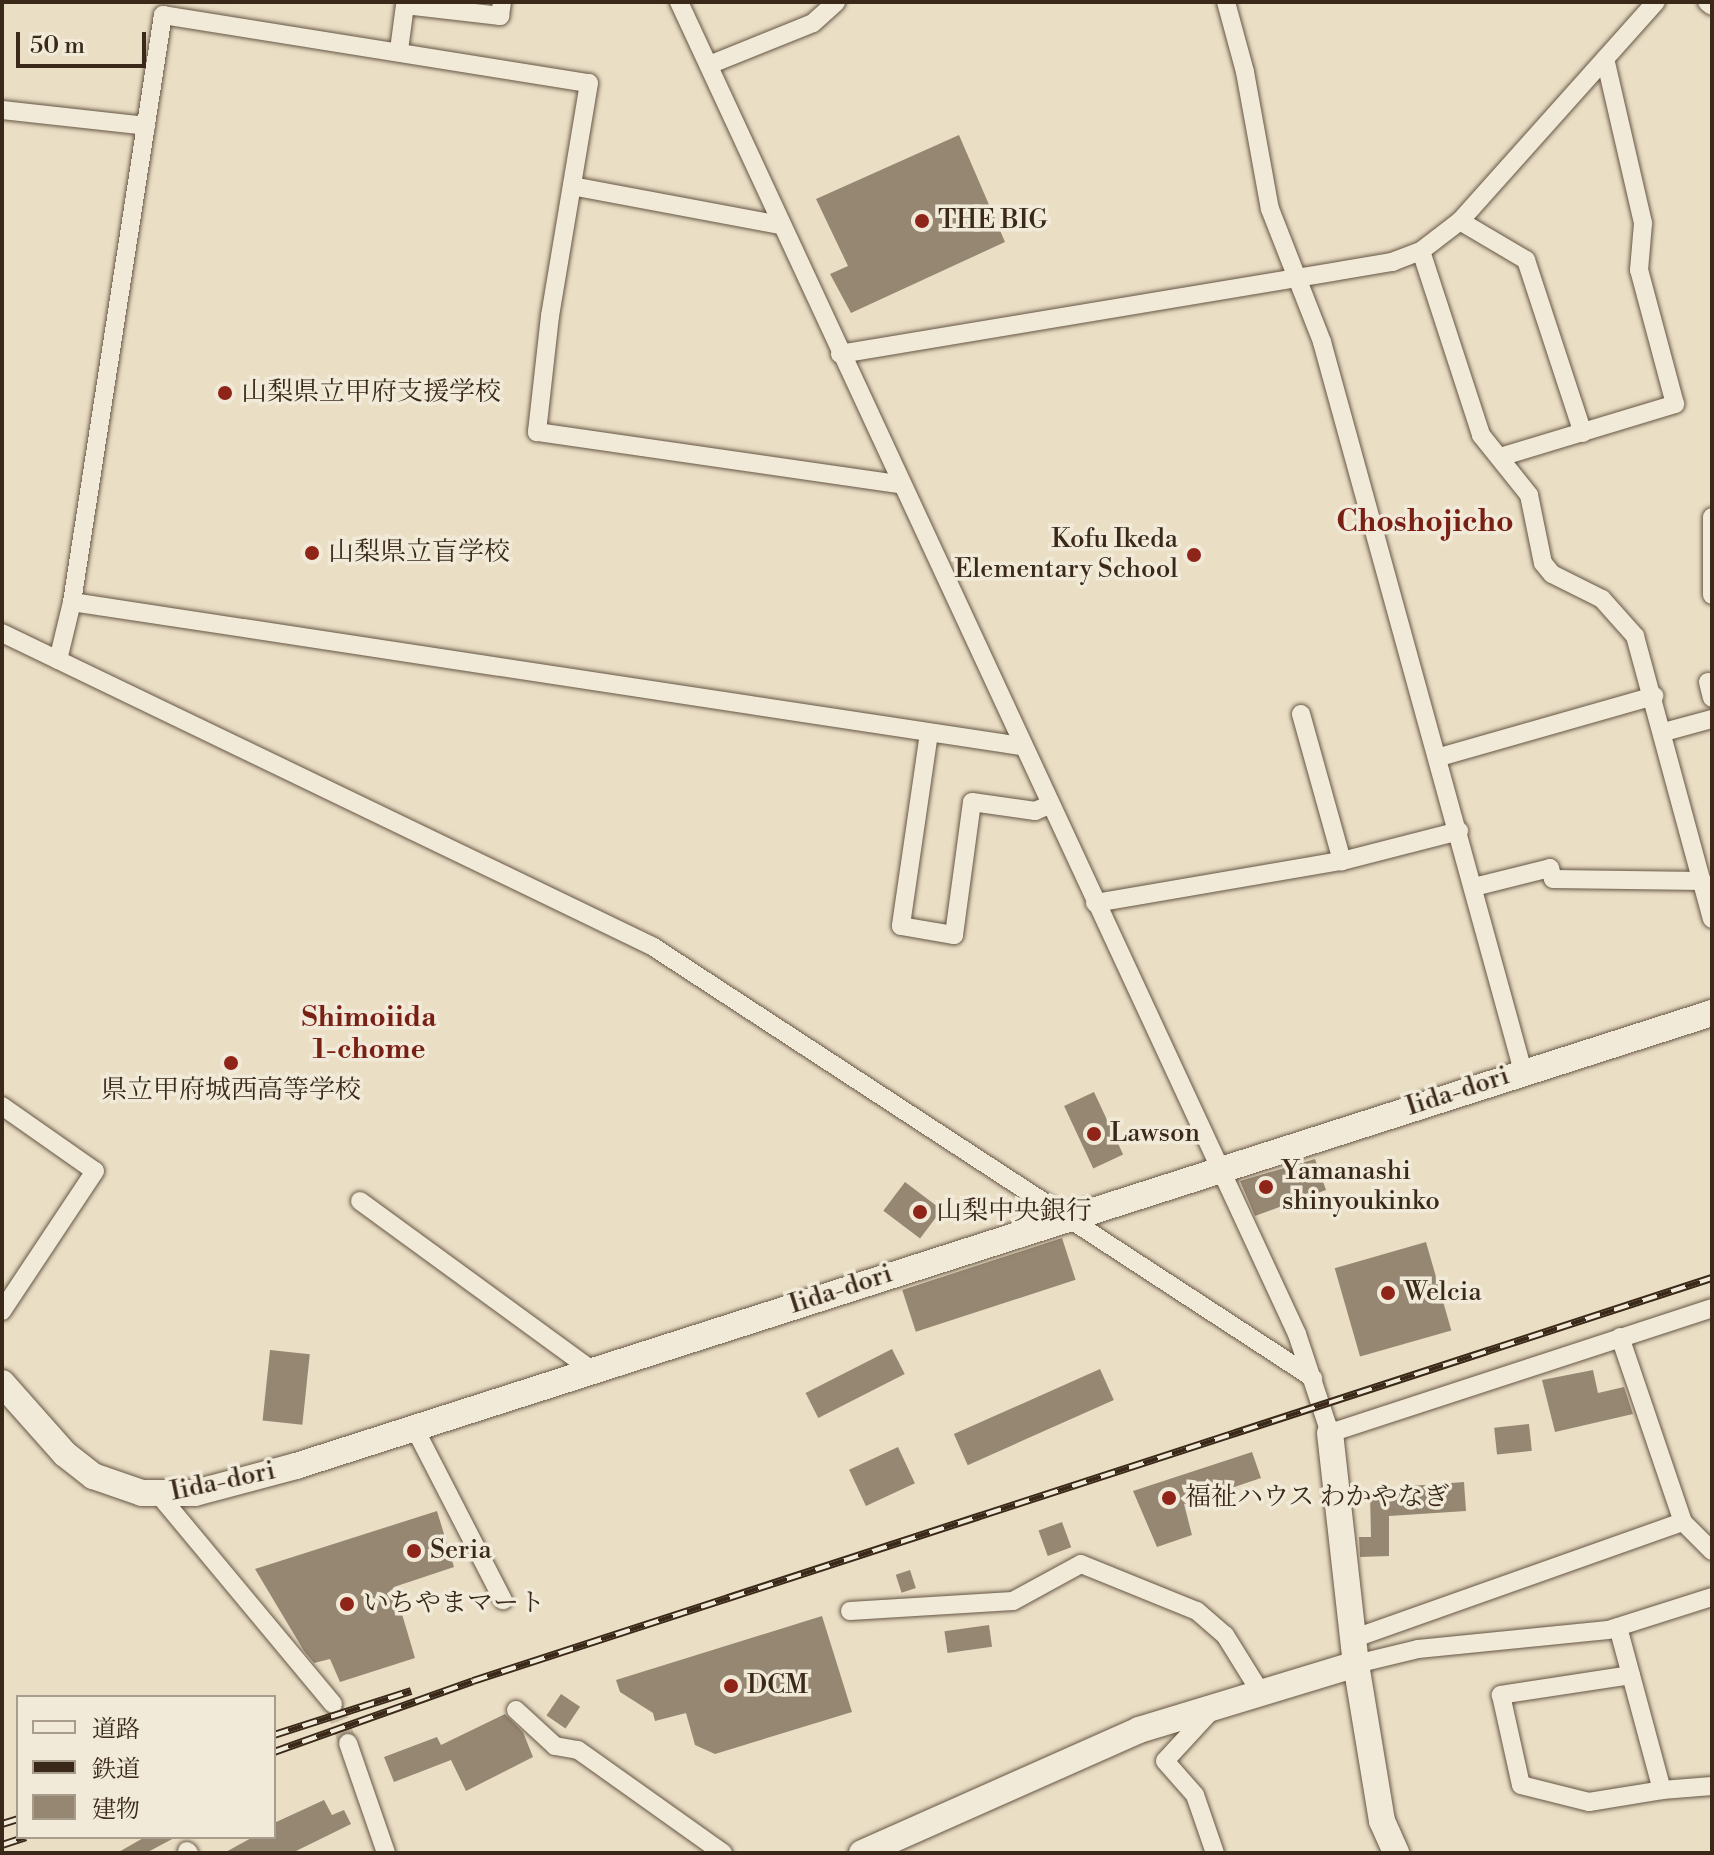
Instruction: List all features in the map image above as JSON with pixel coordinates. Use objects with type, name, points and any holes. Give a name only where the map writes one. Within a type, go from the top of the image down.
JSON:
[{"type":"main road","name":"Iida-dori","points":[[2,1383],[65,1454],[93,1476],[122,1489],[159,1495],[195,1493],[414,1427],[1712,1013]]},
{"type":"main road","points":[[1330,1433],[1356,1664],[1382,1821],[1396,1853]]},
{"type":"main road","points":[[862,1853],[1139,1730],[1356,1664]]},
{"type":"street","points":[[399,50],[405,5],[500,16],[502,2]]},
{"type":"street","points":[[679,2],[1220,1170],[1313,1378],[1330,1433],[1712,1308]]},
{"type":"street","points":[[709,65],[813,23],[836,2]]},
{"type":"street","points":[[1226,2],[1245,72],[1270,209],[1301,278],[1440,757],[1523,1071]]},
{"type":"street","points":[[840,354],[1392,262],[1421,251],[1460,221],[1656,2]]},
{"type":"street","points":[[1707,2],[1712,6]]},
{"type":"street","points":[[58,660],[72,602],[164,8],[589,83],[537,432],[900,484]]},
{"type":"street","points":[[1500,457],[1675,404],[1639,270],[1643,223],[1605,59]]},
{"type":"street","points":[[2,110],[146,126]]},
{"type":"street","points":[[572,186],[781,225]]},
{"type":"street","points":[[1460,221],[1526,260],[1583,433]]},
{"type":"street","points":[[1421,251],[1481,435],[1529,495],[1543,563],[1623,618],[1635,636],[1664,732],[1712,919]]},
{"type":"street","points":[[1712,517],[1712,595]]},
{"type":"street","points":[[72,602],[1021,746]]},
{"type":"street","points":[[2,633],[652,946],[1063,1219],[1313,1378]]},
{"type":"street","points":[[1440,757],[1654,696]]},
{"type":"street","points":[[1301,714],[1342,861]]},
{"type":"street","points":[[1664,732],[1712,719]]},
{"type":"street","points":[[929,733],[901,926],[954,935],[972,802],[1035,811],[1049,805]]},
{"type":"street","points":[[1095,903],[1342,861],[1459,831]]},
{"type":"street","points":[[1474,887],[1550,868],[1553,879],[1702,881]]},
{"type":"street","points":[[2,1106],[95,1171],[2,1311]]},
{"type":"street","points":[[360,1201],[592,1370]]},
{"type":"street","points":[[1620,1337],[1683,1522],[1712,1551]]},
{"type":"street","points":[[414,1427],[503,1600]]},
{"type":"street","points":[[159,1495],[333,1704]]},
{"type":"street","points":[[1355,1638],[1683,1522]]},
{"type":"street","points":[[850,1611],[1013,1601],[1081,1564],[1197,1611],[1225,1635],[1261,1693]]},
{"type":"street","points":[[1356,1664],[1418,1649],[1618,1627],[1712,1597]]},
{"type":"street","points":[[1618,1627],[1662,1790]]},
{"type":"street","points":[[1631,1675],[1501,1695],[1521,1785],[1589,1802],[1662,1790],[1712,1786]]},
{"type":"street","points":[[1215,1706],[1165,1761],[1195,1795],[1215,1853]]},
{"type":"street","points":[[516,1710],[555,1746],[578,1750],[723,1853]]},
{"type":"street","points":[[348,1743],[386,1853]]},
{"type":"building","points":[[959,135],[1005,242],[851,313],[830,274],[848,266],[816,199]]},
{"type":"building","points":[[1094,1092],[1123,1155],[1093,1168],[1064,1106]]},
{"type":"building","points":[[1315,1159],[1326,1190],[1255,1216],[1240,1181]]},
{"type":"building","points":[[905,1182],[942,1210],[920,1238],[883,1211]]},
{"type":"building","points":[[1062,1238],[1076,1280],[916,1332],[902,1290]]},
{"type":"building","points":[[1426,1242],[1451,1330],[1360,1357],[1335,1268]]},
{"type":"building","points":[[892,1349],[905,1374],[818,1418],[806,1393]]},
{"type":"building","points":[[270,1350],[310,1354],[302,1425],[263,1421]]},
{"type":"building","points":[[1100,1369],[1114,1400],[968,1465],[954,1434]]},
{"type":"building","points":[[1593,1370],[1598,1393],[1624,1387],[1633,1414],[1555,1432],[1542,1380]]},
{"type":"building","points":[[1529,1424],[1532,1451],[1497,1455],[1494,1428]]},
{"type":"building","points":[[898,1447],[915,1483],[866,1506],[849,1470]]},
{"type":"building","name":"福祉ハウス わかやなぎ","points":[[1252,1452],[1261,1478],[1184,1504],[1192,1535],[1157,1547],[1133,1491]]},
{"type":"building","points":[[1464,1482],[1466,1511],[1389,1516],[1389,1556],[1360,1557],[1359,1537],[1371,1537],[1370,1495],[1397,1495],[1397,1487]]},
{"type":"building","points":[[437,1511],[454,1567],[394,1587],[415,1658],[340,1682],[330,1659],[314,1663],[304,1651],[255,1569]]},
{"type":"building","points":[[1062,1522],[1071,1547],[1048,1556],[1039,1531]]},
{"type":"building","points":[[910,1570],[916,1588],[902,1593],[896,1575]]},
{"type":"building","name":"DCM","points":[[822,1616],[852,1712],[715,1754],[695,1745],[686,1713],[655,1721],[653,1713],[620,1692],[616,1680]]},
{"type":"building","points":[[989,1625],[992,1647],[947,1653],[944,1631]]},
{"type":"building","points":[[561,1694],[580,1707],[566,1728],[546,1716]]},
{"type":"building","points":[[505,1714],[523,1732],[533,1757],[466,1791],[451,1760],[394,1782],[384,1757],[437,1737],[441,1745]]},
{"type":"building","points":[[324,1800],[332,1815],[344,1810],[351,1824],[292,1853],[224,1853],[249,1839],[276,1839],[276,1822]]},
{"type":"building","points":[[142,1839],[172,1839],[146,1853],[117,1853]]},
{"type":"tunnel","points":[[333,1704],[348,1743]]},
{"type":"railway","points":[[276,1751],[473,1681],[1712,1278]]},
{"type":"railway","points":[[276,1734],[411,1691]]},
{"type":"railway","points":[[2,1824],[16,1820]]},
{"type":"railway","points":[[2,1845],[20,1839]]},
{"type":"place","name":"THE BIG","points":[[922,221]]},
{"type":"place","name":"山梨県立甲府支援学校","points":[[225,393]]},
{"type":"place","name":"山梨県立盲学校","points":[[312,553]]},
{"type":"place","name":"Kofu Ikeda Elementary School","points":[[1194,555]]},
{"type":"place","name":"県立甲府城西高等学校","points":[[231,1063]]},
{"type":"place","name":"Lawson","points":[[1094,1134]]},
{"type":"place","name":"Yamanashi shinyoukinko","points":[[1266,1187]]},
{"type":"place","name":"山梨中央銀行","points":[[920,1212]]},
{"type":"place","name":"Welcia","points":[[1388,1293]]},
{"type":"place","name":"福祉ハウス わかやなぎ","points":[[1169,1498]]},
{"type":"place","name":"Seria","points":[[414,1551]]},
{"type":"place","name":"いちやまマート","points":[[347,1604]]},
{"type":"place","name":"DCM","points":[[731,1686]]},
{"type":"district","name":"Choshojicho","points":[[1425,522]]},
{"type":"district","name":"Shimoiida 1-chome","points":[[369,1034]]}]
